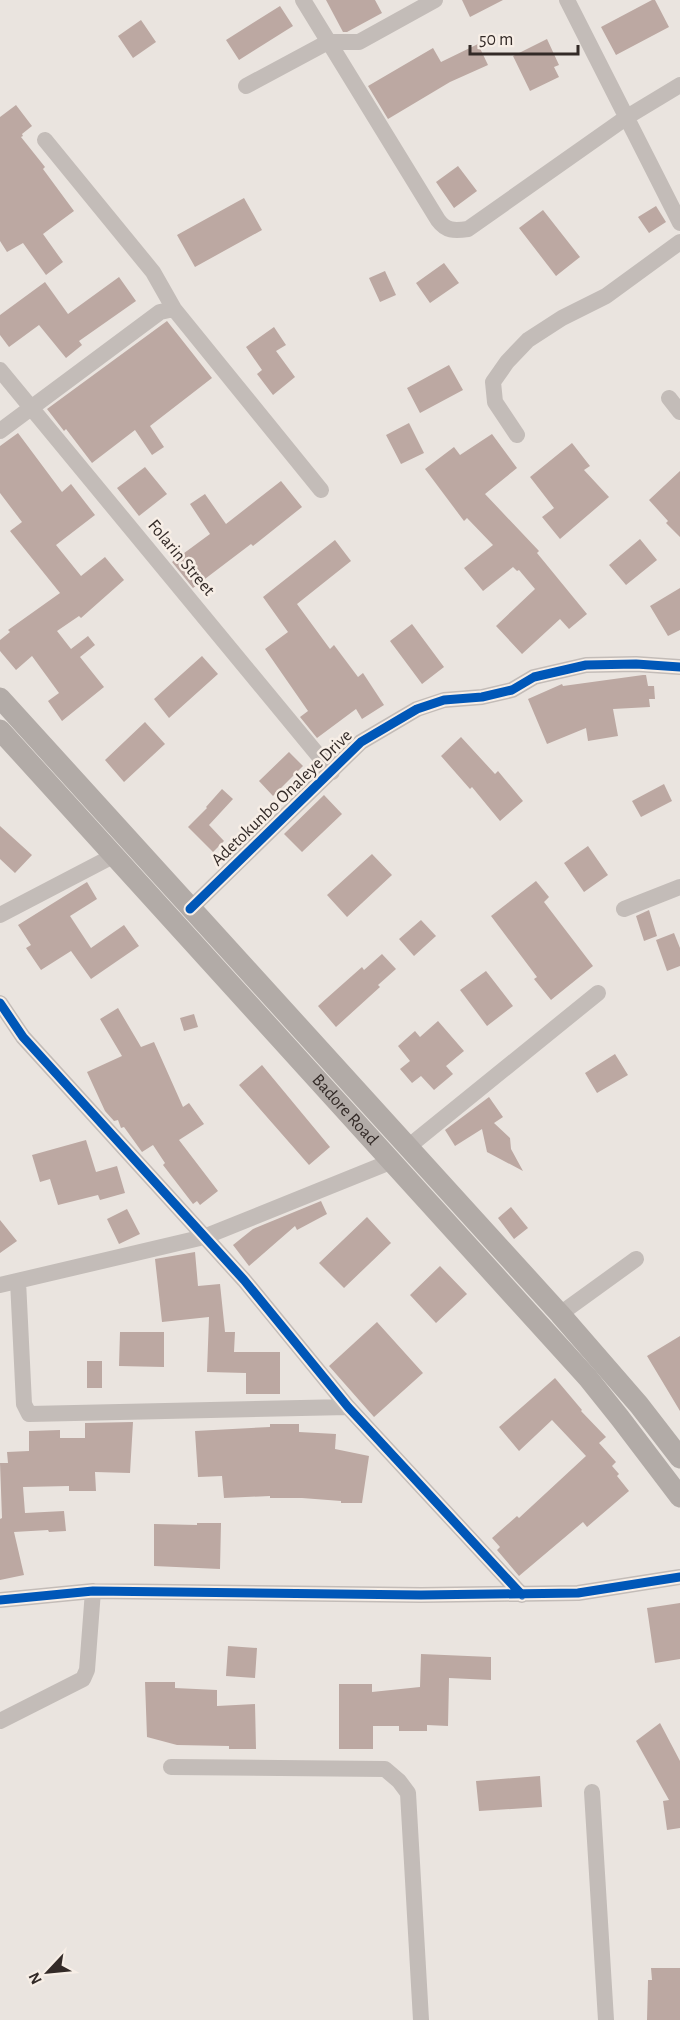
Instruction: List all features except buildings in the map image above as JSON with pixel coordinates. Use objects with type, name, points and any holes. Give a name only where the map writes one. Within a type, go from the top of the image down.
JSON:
[{"type":"main road","name":"Badore Road","points":[[0,698],[560,1314],[680,1458]]},
{"type":"main road","name":"Badore Road","points":[[0,730],[588,1378],[680,1497]]},
{"type":"main road","points":[[469,1249],[487,1235]]},
{"type":"street","points":[[303,0],[438,220],[444,228],[456,231],[468,229],[627,117],[680,85]]},
{"type":"street","points":[[246,86],[328,42],[359,42],[435,0]]},
{"type":"street","points":[[567,0],[680,223]]},
{"type":"street","points":[[45,140],[153,272],[174,309],[321,490]]},
{"type":"street","points":[[517,435],[495,402],[493,382],[507,362],[528,340],[562,318],[606,296],[680,242]]},
{"type":"street","points":[[0,431],[160,312],[174,309]]},
{"type":"street","name":"Folarin Street","points":[[0,370],[332,772]]},
{"type":"street","points":[[669,398],[680,412]]},
{"type":"street","name":"Adetokunbo Onaleye Drive","points":[[190,909],[361,742],[417,709],[444,700],[482,698],[512,690],[534,677],[586,665],[636,664],[679,668]]},
{"type":"street","points":[[0,915],[113,856]]},
{"type":"street","points":[[624,909],[680,887]]},
{"type":"street","points":[[408,1147],[598,993]]},
{"type":"street","points":[[0,1003],[23,1037],[244,1280],[348,1407],[522,1595]]},
{"type":"street","points":[[348,1407],[29,1414],[24,1404],[6,1281],[204,1237],[390,1162]]},
{"type":"street","points":[[560,1314],[636,1259]]},
{"type":"street","points":[[0,1600],[93,1591],[522,1595],[578,1593],[680,1577]]},
{"type":"street","points":[[0,1721],[83,1679],[87,1670],[93,1591]]},
{"type":"street","points":[[171,1767],[385,1769],[399,1781],[408,1793],[421,2020]]},
{"type":"street","points":[[592,1792],[606,2020]]},
{"type":"cycle path","points":[[190,909],[361,742],[417,709],[444,700],[482,697],[512,690],[534,677],[586,665],[636,664],[680,667]]},
{"type":"cycle path","points":[[0,1003],[23,1037],[244,1280],[348,1407],[522,1595]]},
{"type":"cycle path","points":[[0,1600],[93,1591],[421,1595],[578,1593],[680,1577]]}]
